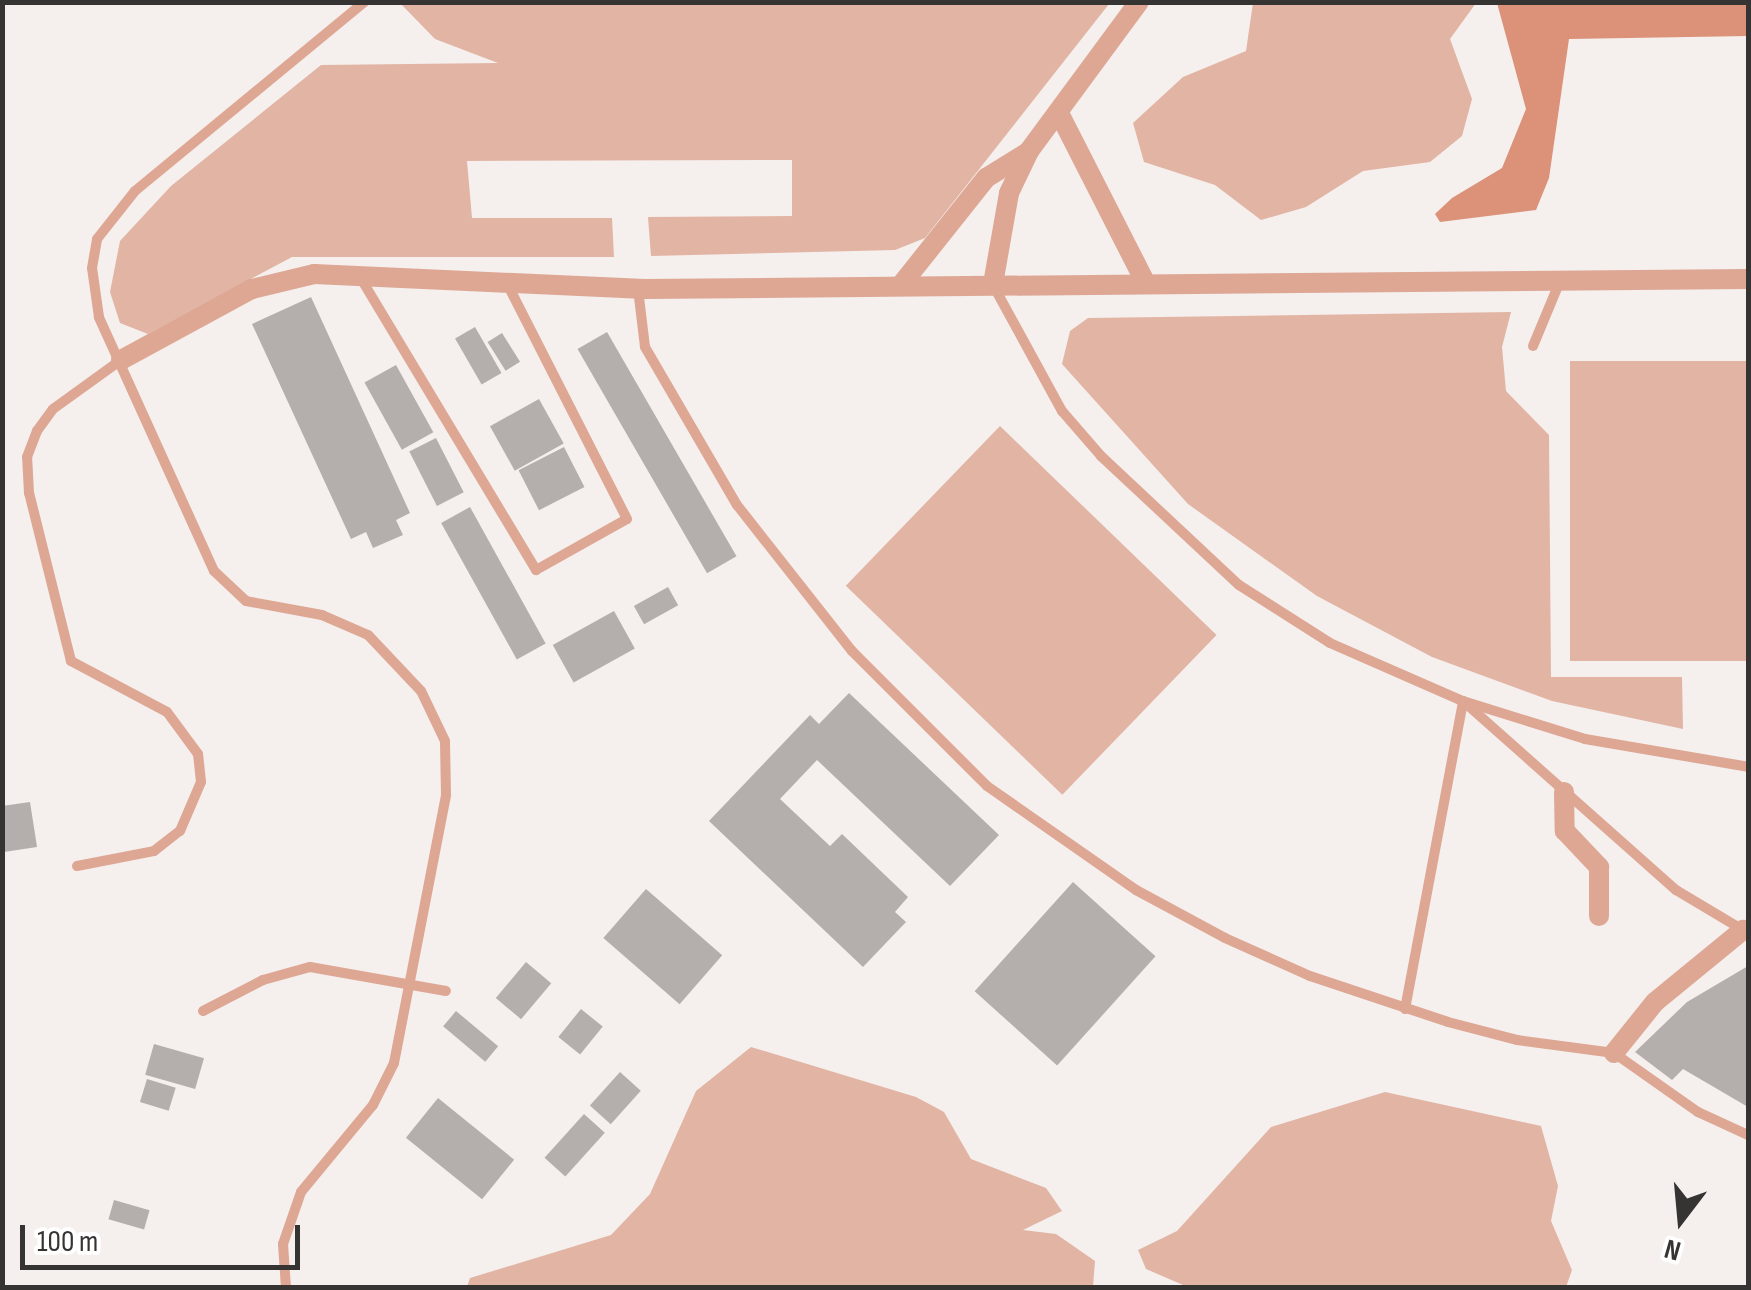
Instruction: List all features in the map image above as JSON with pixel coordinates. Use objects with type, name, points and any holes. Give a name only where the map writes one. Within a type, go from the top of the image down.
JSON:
[{"type":"street","points":[[993,284],[1009,194],[1030,151],[1140,2]]},
{"type":"street","points":[[1059,114],[1144,282]]},
{"type":"street","points":[[901,285],[986,178],[1030,151]]},
{"type":"street","points":[[120,360],[279,278],[360,276],[638,289],[1748,279]]},
{"type":"street","points":[[1564,792],[1565,831],[1599,867],[1599,916]]},
{"type":"street","points":[[1614,1053],[1655,1002],[1746,931]]},
{"type":"lane","points":[[286,1288],[282,1263],[291,1213],[386,1086],[411,984],[449,762],[436,715],[396,663],[350,624],[266,609],[230,590],[214,571],[92,295],[97,238],[112,214],[364,2]]},
{"type":"lane","points":[[360,276],[536,570],[627,519],[506,283]]},
{"type":"lane","points":[[1533,346],[1561,280]]},
{"type":"lane","points":[[993,284],[1062,412],[1155,511],[1239,585],[1330,644],[1462,702],[1585,739],[1748,767]]},
{"type":"lane","points":[[638,289],[646,346],[737,505],[852,651],[987,786],[1136,890],[1210,930],[1310,976],[1517,1040],[1614,1053],[1698,1112],[1748,1135]]},
{"type":"lane","points":[[76,866],[154,851],[180,831],[201,782],[198,754],[167,712],[70,661],[29,493],[27,456],[37,430],[53,409],[120,360]]},
{"type":"lane","points":[[1462,702],[1676,890],[1746,931]]},
{"type":"lane","points":[[1405,1008],[1462,702]]},
{"type":"lane","points":[[203,1011],[263,980],[310,967],[446,992]]},
{"type":"shaded area","points":[[400,3],[1109,4],[925,238],[895,250],[651,256],[648,217],[792,216],[792,160],[467,161],[472,218],[612,218],[614,257],[292,257],[148,334],[120,323],[110,292],[120,241],[171,186],[321,65],[498,63],[435,39]]},
{"type":"shaded area","points":[[1253,3],[1476,3],[1450,39],[1472,99],[1462,136],[1430,162],[1363,171],[1306,207],[1261,220],[1215,185],[1144,162],[1133,123],[1183,77],[1246,51]]},
{"type":"shaded area","points":[[1497,3],[1748,3],[1748,36],[1569,39],[1549,178],[1536,210],[1440,222],[1435,214],[1452,198],[1502,168],[1526,109]]},
{"type":"shaded area","points":[[1511,312],[1502,347],[1506,391],[1549,435],[1551,677],[1682,677],[1683,729],[1552,701],[1432,657],[1317,596],[1188,504],[1062,364],[1070,331],[1088,318]]},
{"type":"shaded area","points":[[1570,361],[1748,361],[1748,661],[1570,661]]},
{"type":"shaded area","points":[[1000,426],[1217,635],[1062,795],[846,586]]},
{"type":"shaded area","points":[[751,1047],[916,1097],[944,1112],[971,1159],[1046,1188],[1062,1211],[1023,1230],[1056,1234],[1095,1261],[1093,1287],[467,1287],[470,1278],[611,1235],[650,1194],[696,1091]]},
{"type":"shaded area","points":[[1385,1092],[1541,1126],[1558,1186],[1551,1221],[1572,1270],[1566,1287],[1190,1288],[1146,1269],[1138,1250],[1177,1231],[1271,1127]]},
{"type":"building","points":[[311,297],[410,513],[396,520],[403,535],[373,548],[366,532],[351,539],[252,324]]},
{"type":"building","points":[[475,327],[502,373],[482,384],[455,338]]},
{"type":"building","points":[[607,332],[736,556],[707,573],[578,349]]},
{"type":"building","points":[[502,333],[520,362],[506,371],[488,342]]},
{"type":"building","points":[[396,365],[433,432],[402,450],[365,382]]},
{"type":"building","points":[[539,399],[564,444],[515,471],[490,426]]},
{"type":"building","points":[[436,438],[464,492],[437,506],[409,452]]},
{"type":"building","points":[[564,447],[584,487],[539,510],[519,470]]},
{"type":"building","points":[[470,507],[546,643],[517,659],[441,523]]},
{"type":"building","points":[[668,587],[678,605],[644,624],[634,606]]},
{"type":"building","points":[[614,611],[635,649],[574,683],[553,645]]},
{"type":"building","points":[[849,693],[999,835],[950,886],[817,760],[780,799],[830,846],[842,834],[908,897],[895,912],[906,922],[863,967],[709,821],[810,715],[819,724]]},
{"type":"building","points":[[30,802],[37,847],[4,852],[2,806]]},
{"type":"building","points":[[1073,882],[1155,956],[1057,1066],[975,991]]},
{"type":"building","points":[[646,889],[722,955],[680,1004],[603,938]]},
{"type":"building","points":[[526,962],[551,983],[521,1019],[496,998]]},
{"type":"building","points":[[1748,966],[1748,1107],[1683,1069],[1672,1080],[1635,1052],[1687,1002]]},
{"type":"building","points":[[581,1009],[603,1027],[580,1055],[558,1037]]},
{"type":"building","points":[[456,1011],[498,1046],[485,1062],[443,1026]]},
{"type":"building","points":[[154,1044],[204,1058],[195,1089],[145,1075]]},
{"type":"building","points":[[620,1072],[641,1091],[611,1124],[590,1105]]},
{"type":"building","points":[[147,1079],[176,1088],[169,1111],[140,1102]]},
{"type":"building","points":[[438,1098],[514,1160],[482,1199],[406,1138]]},
{"type":"building","points":[[584,1114],[605,1133],[565,1177],[545,1158]]},
{"type":"building","points":[[114,1200],[150,1210],[144,1229],[108,1219]]}]
